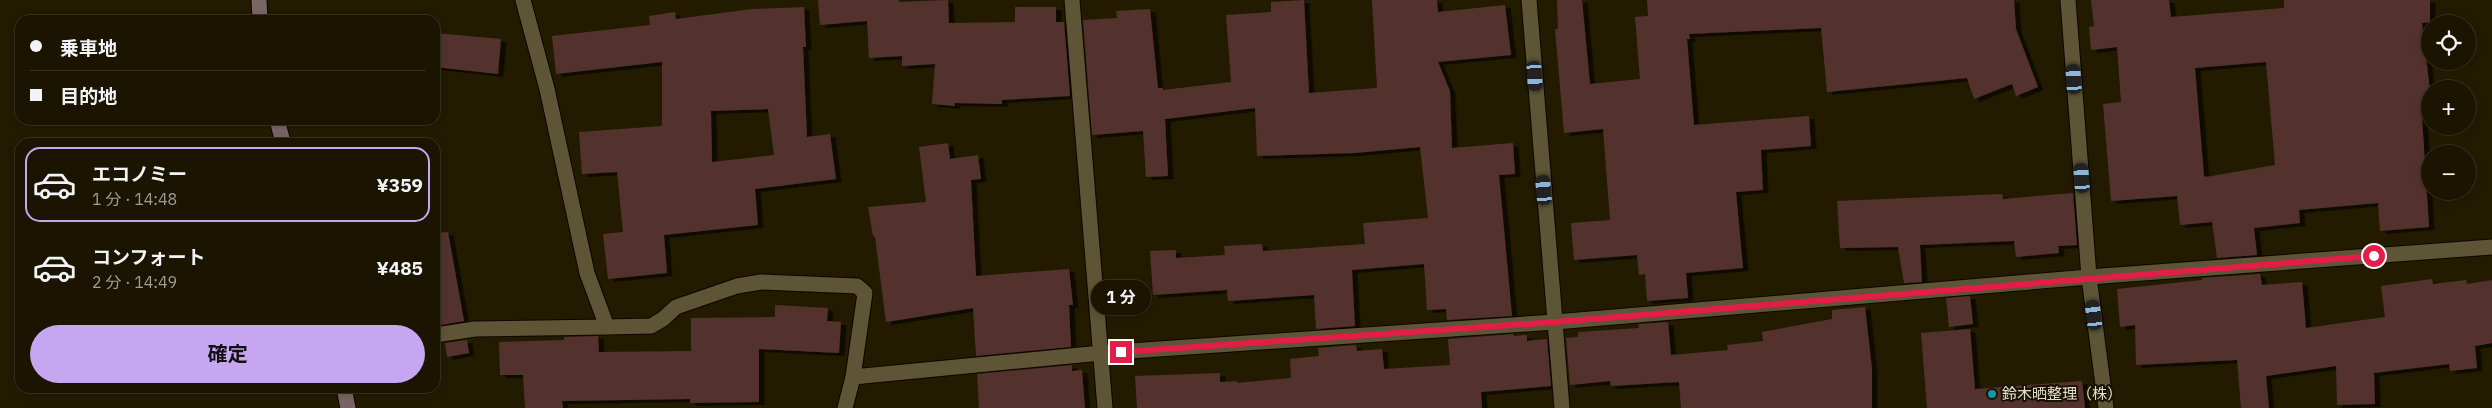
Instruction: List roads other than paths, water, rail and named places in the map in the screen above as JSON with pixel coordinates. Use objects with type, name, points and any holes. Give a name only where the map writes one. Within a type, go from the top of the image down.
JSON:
[{"type":"street","points":[[259,0],[260,15]]},
{"type":"street","points":[[523,0],[547,89],[587,273],[608,327]]},
{"type":"street","points":[[1072,0],[1105,408]]},
{"type":"street","points":[[1529,0],[1562,408]]},
{"type":"street","points":[[2068,0],[2089,277],[2106,408]]},
{"type":"street","points":[[278,125],[281,138]]},
{"type":"street","points":[[854,378],[1101,353],[1555,322],[2089,277],[2492,247]]},
{"type":"street","points":[[440,334],[475,329],[651,326],[663,320],[676,307],[737,286],[761,282],[857,286],[865,293],[854,378],[845,408]]},
{"type":"street","points":[[345,393],[348,408]]},
{"type":"place","name":"鈴木晒整理（株）","points":[[1992,394]]}]
